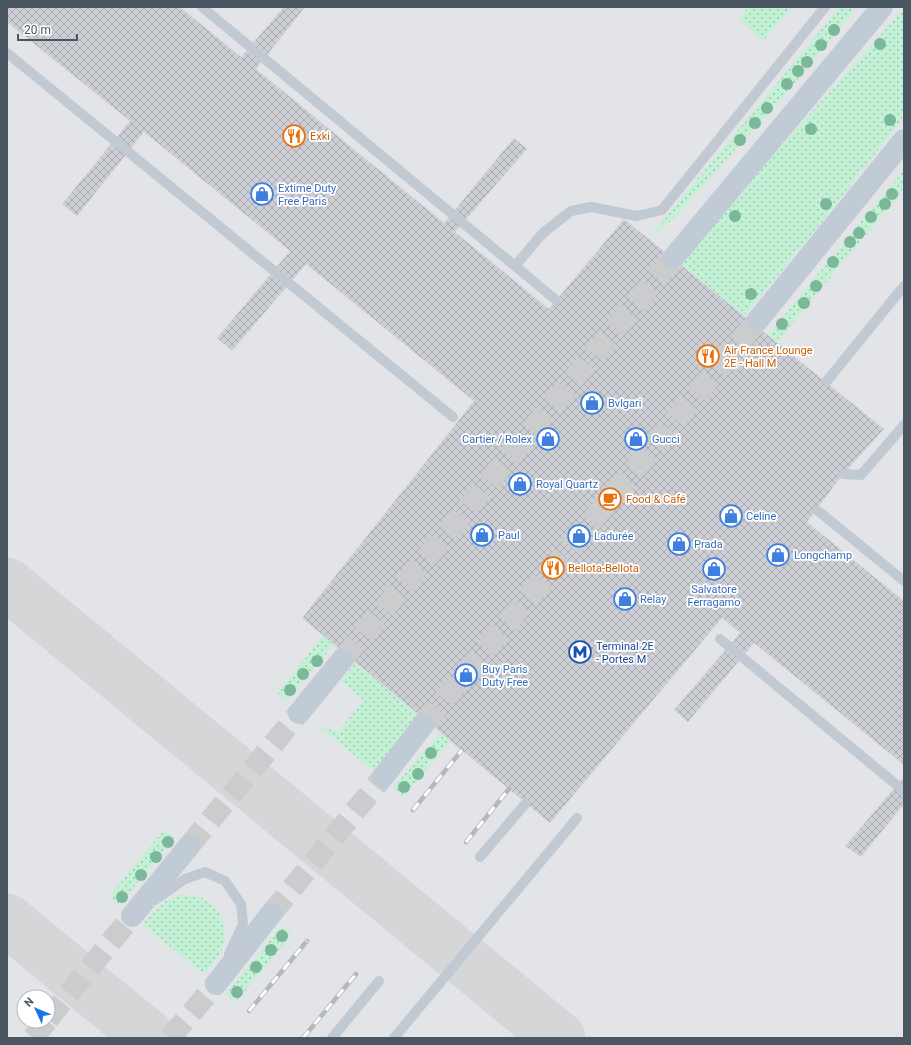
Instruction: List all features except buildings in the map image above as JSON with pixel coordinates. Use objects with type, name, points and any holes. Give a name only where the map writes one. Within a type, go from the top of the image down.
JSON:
[{"type":"main road","points":[[674,257],[882,7]]},
{"type":"main road","points":[[865,26],[886,7]]},
{"type":"main road","points":[[757,322],[904,140]]},
{"type":"main road","points":[[299,713],[342,660]]},
{"type":"main road","points":[[383,777],[423,725]]},
{"type":"main road","points":[[132,916],[189,846]]},
{"type":"main road","points":[[216,984],[271,914]]},
{"type":"lane","points":[[202,7],[556,300]]},
{"type":"lane","points":[[515,266],[543,233],[571,211],[591,207],[638,216],[662,210],[825,7]]},
{"type":"lane","points":[[7,53],[453,417]]},
{"type":"lane","points":[[826,382],[904,286]]},
{"type":"lane","points":[[843,474],[861,475],[904,425]]},
{"type":"lane","points":[[817,510],[904,581]]},
{"type":"lane","points":[[720,639],[904,791]]},
{"type":"lane","points":[[480,857],[526,803]]},
{"type":"lane","points":[[394,1038],[577,818]]},
{"type":"lane","points":[[132,916],[185,879],[205,872],[225,881],[241,904],[243,924],[216,984]]},
{"type":"lane","points":[[332,1038],[379,981]]},
{"type":"shaded area","points":[[7,7],[904,7],[904,1038],[7,1038]]},
{"type":"green space","points":[[749,7],[792,7],[763,41],[739,19]]},
{"type":"green space","points":[[840,7],[857,7],[789,90],[670,222],[648,239]]},
{"type":"green space","points":[[904,9],[904,116],[827,216],[744,316],[681,265],[767,162]]},
{"type":"green space","points":[[904,170],[904,188],[777,342],[768,335]]},
{"type":"green space","points":[[324,635],[334,644],[287,701],[277,693]]},
{"type":"green space","points":[[357,661],[421,714],[374,771],[317,725],[338,732],[364,700],[341,681]]},
{"type":"green space","points":[[441,732],[451,740],[404,796],[393,788]]},
{"type":"green space","points":[[164,830],[174,838],[119,905],[109,897]]},
{"type":"green space","points":[[182,895],[197,896],[212,905],[217,910],[224,925],[225,933],[221,952],[204,974],[142,924],[166,901]]},
{"type":"green space","points":[[282,926],[292,934],[236,1002],[226,994]]},
{"type":"taxiway","points":[[7,584],[559,1038]]},
{"type":"taxiway","points":[[7,920],[150,1038]]},
{"type":"tunnel","points":[[342,660],[674,257]]},
{"type":"tunnel","points":[[423,725],[757,321]]},
{"type":"tunnel","points":[[189,846],[299,713]]},
{"type":"tunnel","points":[[271,914],[383,777]]},
{"type":"tunnel","points":[[56,1009],[132,916]]},
{"type":"tunnel","points":[[170,1038],[216,984]]},
{"type":"tunnel","points":[[33,1038],[40,1029]]},
{"type":"railway","points":[[413,810],[462,750]]},
{"type":"railway","points":[[466,842],[509,789]]},
{"type":"railway","points":[[249,1011],[307,941]]},
{"type":"railway","points":[[303,1038],[356,974]]},
{"type":"place","name":"Exki","points":[[294,136]]},
{"type":"place","name":"Extime Duty Free Paris","points":[[262,194]]},
{"type":"place","name":"Air France Lounge 2E - Hall M","points":[[708,356]]},
{"type":"place","name":"Bvlgari","points":[[592,403]]},
{"type":"place","name":"Cartier / Rolex","points":[[548,439]]},
{"type":"place","name":"Gucci","points":[[636,439]]},
{"type":"place","name":"Royal Quartz","points":[[520,484]]},
{"type":"place","name":"Food & Café","points":[[610,499]]},
{"type":"place","name":"Celine","points":[[731,516]]},
{"type":"place","name":"Paul","points":[[482,535]]},
{"type":"place","name":"Ladurée","points":[[579,536]]},
{"type":"place","name":"Prada","points":[[679,544]]},
{"type":"place","name":"Longchamp","points":[[778,555]]},
{"type":"place","name":"Bellota-Bellota","points":[[553,568]]},
{"type":"place","name":"Salvatore Ferragamo","points":[[714,569]]},
{"type":"place","name":"Relay","points":[[625,599]]},
{"type":"place","name":"Terminal 2E - Portes M","points":[[580,652]]},
{"type":"place","name":"Buy Paris Duty Free","points":[[466,675]]}]
